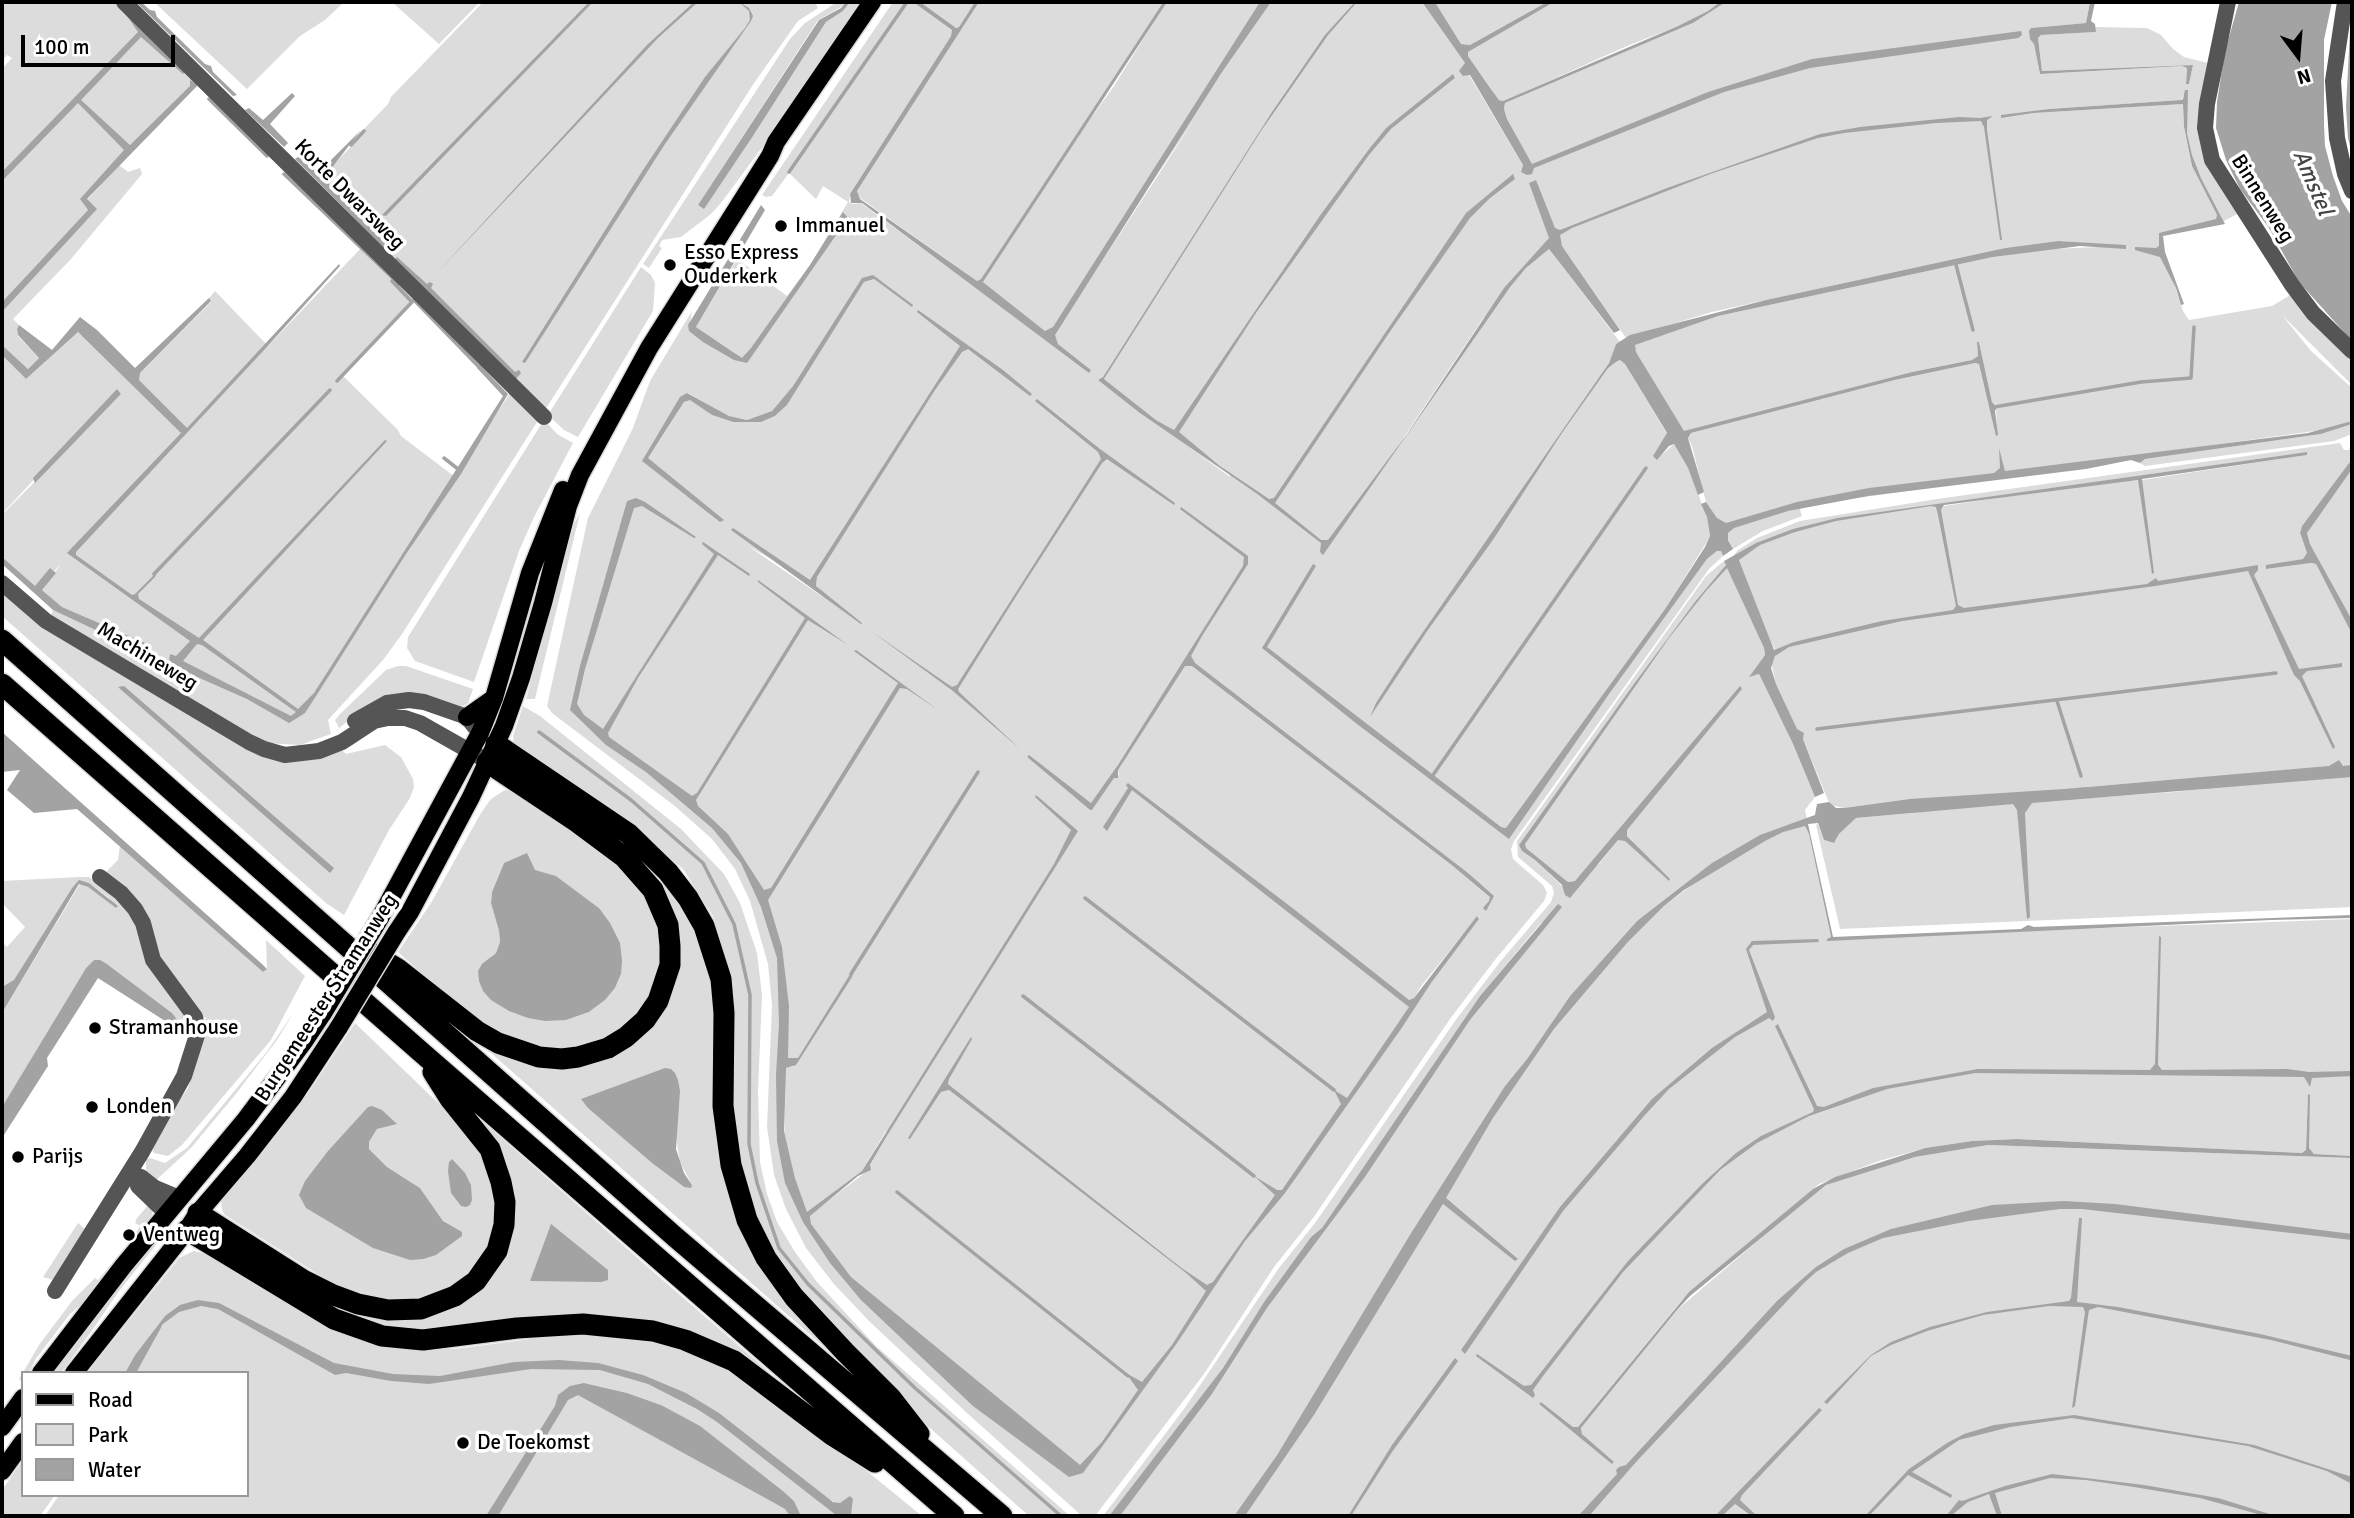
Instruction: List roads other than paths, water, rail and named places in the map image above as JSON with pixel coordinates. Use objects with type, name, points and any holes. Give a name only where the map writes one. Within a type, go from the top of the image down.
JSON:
[{"type":"highway","points":[[2,640],[674,1236],[1002,1516]]},
{"type":"highway","points":[[2,684],[954,1516]]},
{"type":"highway","points":[[319,921],[398,969],[477,1031],[522,1052],[551,1058],[578,1057],[608,1048],[645,1020],[658,1001],[670,965],[668,925],[653,890],[635,867],[614,849],[483,747]]},
{"type":"highway","points":[[483,747],[629,834],[668,872],[688,898],[705,926],[721,979],[724,1013],[723,1106],[731,1165],[747,1220],[765,1258],[794,1297],[891,1398],[949,1471]]},
{"type":"highway","points":[[193,1222],[331,1294],[365,1306],[388,1310],[421,1309],[442,1303],[468,1288],[490,1263],[501,1239],[505,1214],[502,1182],[490,1149],[450,1099],[421,1052]]},
{"type":"highway","points":[[193,1222],[334,1319],[382,1336],[423,1340],[517,1328],[583,1324],[653,1331],[685,1340],[734,1361],[832,1435],[933,1498]]},
{"type":"main road","name":"Burgemeester Stramanweg","points":[[43,1371],[166,1213],[246,1119],[323,1013],[483,747],[521,678],[568,506],[580,475],[649,348],[770,156],[776,142],[872,2]]},
{"type":"main road","name":"Burgemeester Stramanweg","points":[[76,1371],[293,1097],[410,912],[483,747],[494,698],[530,573],[549,520],[575,463],[670,298],[763,153],[776,142]]},
{"type":"main road","points":[[467,717],[494,698]]},
{"type":"main road","points":[[179,1198],[193,1222]]},
{"type":"main road","points":[[166,1213],[193,1222]]},
{"type":"main road","points":[[2,1427],[21,1401]]},
{"type":"main road","points":[[2,1471],[21,1445]]},
{"type":"street","name":"Korte Dwarsweg","points":[[124,2],[544,417]]},
{"type":"street","name":"Binnenweg","points":[[2228,2],[2207,104],[2205,128],[2212,160],[2292,285],[2313,313],[2352,351]]},
{"type":"street","points":[[2344,2],[2333,80],[2337,138],[2345,174],[2352,191]]},
{"type":"street","name":"Machineweg","points":[[2,583],[46,621],[249,742],[285,755],[319,751],[342,742],[374,721],[388,718],[421,723],[483,747]]},
{"type":"street","points":[[280,752],[327,740],[375,708],[398,700],[424,702],[467,717],[483,747]]},
{"type":"street","points":[[55,1292],[129,1173],[184,1076],[198,1032],[195,1017],[153,960],[143,923],[135,909],[121,893],[100,877]]},
{"type":"street","points":[[129,1173],[179,1198]]},
{"type":"street","points":[[129,1173],[134,1182],[166,1213]]},
{"type":"street","points":[[71,1266],[75,1288]]},
{"type":"water","points":[[136,2],[141,2],[155,11],[157,17],[205,64],[211,66],[213,72],[237,95],[233,96]]},
{"type":"water","points":[[589,2],[593,2],[386,216],[382,215]]},
{"type":"water","points":[[694,2],[698,2],[658,38],[435,275],[647,45]]},
{"type":"water","points":[[739,2],[749,8],[753,16],[751,21],[665,144],[525,363],[522,362],[705,77],[750,20],[749,11]]},
{"type":"water","points":[[846,2],[850,2],[843,11],[826,22],[704,209],[698,205],[819,20],[841,8]]},
{"type":"water","points":[[913,2],[920,2],[956,28],[975,2],[979,2],[857,191],[860,199],[977,281],[981,279],[1161,2],[1167,2],[983,282],[1045,331],[1053,327],[1260,2],[1271,2],[1222,72],[1055,335],[1058,344],[1091,370],[1089,373],[862,203],[851,203],[850,194],[951,36],[952,30]]},
{"type":"water","points":[[1355,2],[1328,35],[1261,131],[1104,379],[1156,420],[1174,430],[1321,214],[1369,149],[1386,128],[1453,74],[1455,78],[1391,129],[1369,155],[1256,313],[1179,432],[1220,466],[1269,499],[1274,498],[1466,213],[1513,174],[1515,179],[1470,218],[1275,503],[1321,540],[1328,540],[1407,434],[1504,288],[1549,238],[1529,183],[1536,180],[1555,228],[1560,230],[1667,188],[1820,134],[1860,127],[1993,116],[1987,120],[1987,130],[2002,240],[1981,121],[1936,123],[1818,138],[1713,173],[1572,228],[1560,235],[1562,246],[1620,330],[1614,333],[1549,249],[1526,268],[1511,286],[1323,555],[1320,552],[1321,543],[1098,380],[1103,377],[1272,112],[1325,35]]},
{"type":"water","points":[[1422,2],[1435,2],[1461,44],[1470,45],[1547,2],[1554,2],[1468,52],[1486,82],[1499,100],[1503,101],[1678,26],[1720,2],[1726,2],[1693,23],[1505,103],[1507,119],[1532,164],[1708,92],[1812,59],[2021,31],[2022,35],[2018,38],[1810,68],[1724,92],[1534,168],[1532,174],[1527,175],[1521,172],[1523,165],[1470,75],[1463,76],[1459,71],[1465,63]]},
{"type":"water","points":[[2090,2],[2095,2],[2091,21],[2095,24],[2096,32],[2041,35],[2038,38],[2042,71],[2193,65],[2189,84],[2186,84],[2187,68],[2182,66],[2040,74],[2034,44],[2030,39],[2031,28],[2086,23]]},
{"type":"water","name":"Amstel","points":[[2239,2],[2332,2],[2324,40],[2325,146],[2342,201],[2352,217],[2352,341],[2299,282],[2269,228],[2240,189],[2226,160],[2216,128],[2217,102],[2225,51]]},
{"type":"water","points":[[129,14],[185,72],[183,74],[141,37],[81,100],[130,145],[190,86],[190,80],[198,85],[87,199],[97,209],[2,312],[2,302],[88,210],[80,199],[124,150],[78,103],[2,181],[2,172],[138,32],[127,16]]},
{"type":"water","points":[[2352,23],[2352,154],[2346,107]]},
{"type":"water","points":[[2185,90],[2188,90],[2187,133],[2192,155],[2225,224],[2163,236],[2165,252],[2184,304],[2181,305],[2176,288],[2160,257],[2135,250],[2135,247],[2156,248],[2159,246],[2159,233],[2216,219],[2217,215],[2192,166],[2184,127],[2183,104],[2034,113],[2001,118],[2001,115],[2181,100]]},
{"type":"water","points":[[292,93],[295,96],[270,124],[288,143],[284,147],[245,110],[249,108],[263,120]]},
{"type":"water","points":[[361,130],[324,178],[373,227],[378,223],[375,232],[392,250],[389,253],[295,159],[299,156],[318,173]]},
{"type":"water","points":[[761,205],[765,210],[696,327],[742,358],[810,265],[843,212],[848,218],[747,363],[734,360],[703,342],[689,331],[688,325]]},
{"type":"water","points":[[2058,241],[2126,245],[2126,249],[2080,246],[1993,257],[1718,316],[1635,345],[1636,352],[1684,431],[1912,372],[1972,360],[1978,356],[1979,342],[1992,402],[1997,407],[1995,411],[1998,435],[1996,436],[1979,364],[1975,363],[1895,380],[1691,433],[1688,438],[1704,492],[1698,495],[1688,468],[1674,444],[1657,460],[1653,456],[1667,433],[1620,360],[1608,368],[1562,433],[1493,540],[1370,717],[1405,658],[1609,363],[1616,344],[1630,335],[1766,300],[2005,248]]},
{"type":"water","points":[[397,257],[427,284],[433,284],[431,288],[515,372],[519,370],[521,373],[516,379],[395,259]]},
{"type":"water","points":[[339,264],[265,349],[76,552],[76,555],[132,595],[157,572],[138,594],[139,599],[199,638],[385,440],[387,441],[203,640],[298,709],[314,693],[503,396],[477,368],[479,364],[508,394],[461,474],[406,554],[305,713],[289,723],[169,661],[170,654],[176,656],[190,641],[67,553],[181,433],[78,332],[26,379],[2,355],[2,345],[28,369],[39,358],[18,335],[19,325],[52,350],[80,317],[135,368],[209,298],[211,301],[140,373],[139,380],[187,428]],"holes":[[[197,644],[296,712],[291,716],[183,661]]]},
{"type":"water","points":[[873,275],[913,305],[912,307],[874,279],[864,282],[787,405],[775,416],[761,422],[733,422],[712,415],[690,400],[684,402],[648,458],[724,520],[720,522],[642,461],[680,397],[687,393],[729,416],[747,420],[772,411],[793,386],[862,278]]},
{"type":"water","points":[[918,310],[1003,370],[1032,394],[1030,396],[968,349],[962,352],[935,390],[817,577],[816,586],[861,624],[731,530],[733,528],[810,580],[960,346],[917,312]]},
{"type":"water","points":[[117,389],[121,394],[35,483],[33,478]]},
{"type":"water","points":[[1037,399],[1175,503],[1174,505],[1107,459],[1022,587],[958,689],[1020,749],[953,691],[871,631],[952,687],[957,685],[1101,459],[1098,452],[1035,401]]},
{"type":"water","points":[[2352,421],[2352,424],[2321,434],[2145,459],[2140,463],[2131,460],[2086,469],[1868,496],[1788,511],[1734,528],[1728,533],[1733,549],[1723,556],[1721,551],[1717,551],[1707,559],[1509,839],[1262,648],[1313,564],[1316,566],[1267,647],[1501,827],[1506,828],[1665,609],[1705,547],[1710,536],[1707,517],[1701,504],[1706,502],[1717,518],[1726,523],[1797,502],[1869,488],[1994,473],[2000,468],[1999,448],[2005,471],[2308,433]]},
{"type":"water","points":[[2307,452],[2307,455],[2142,479],[2152,574],[2138,480],[1944,505],[1941,510],[1958,605],[1964,608],[2147,584],[2156,578],[2158,581],[2258,565],[2254,575],[2299,669],[2342,663],[2342,667],[2307,671],[2302,676],[2335,747],[2333,749],[2300,681],[2294,675],[2248,571],[1902,621],[1789,647],[1775,656],[1771,668],[1797,729],[1804,733],[1803,739],[1824,793],[1815,797],[1759,674],[1749,677],[1765,655],[1764,648],[1727,568],[1669,638],[1525,844],[1526,848],[1568,882],[1575,881],[1740,686],[1742,689],[1627,830],[1627,836],[1670,879],[1669,881],[1625,841],[1618,840],[1570,898],[1565,895],[1562,885],[1522,851],[1519,845],[1634,684],[1695,602],[1726,565],[1724,561],[1756,543],[1793,529],[1837,518]],"holes":[[[1936,507],[1956,606],[1953,610],[1882,621],[1794,642],[1774,650],[1739,560],[1760,545],[1795,532],[1836,521]]]},
{"type":"water","points":[[2352,459],[2352,469],[2307,533],[2310,544],[2352,620],[2352,634],[2316,564],[2266,569],[2266,565],[2303,559],[2307,553],[2300,533],[2302,526]]},
{"type":"water","points":[[636,498],[696,537],[642,506],[634,508],[577,704],[584,715],[603,729],[714,554],[703,542],[750,574],[749,576],[718,555],[638,678],[608,733],[609,737],[692,796],[697,793],[805,618],[758,580],[848,645],[808,620],[696,800],[698,806],[728,834],[764,890],[771,888],[898,683],[854,651],[938,710],[907,689],[900,688],[768,900],[782,947],[789,1006],[788,1058],[798,1058],[854,968],[852,977],[796,1065],[786,1068],[784,1131],[795,1178],[807,1212],[862,1171],[1054,864],[1071,830],[1035,797],[1036,795],[1078,831],[888,1134],[870,1165],[871,1170],[858,1176],[810,1216],[811,1224],[851,1277],[1080,1465],[1102,1442],[1138,1390],[1126,1373],[1142,1382],[1172,1345],[1206,1291],[949,1090],[941,1092],[910,1139],[908,1138],[971,1037],[948,1084],[1207,1285],[1213,1282],[1275,1195],[1254,1176],[1277,1190],[1282,1190],[1341,1104],[1334,1090],[1347,1098],[1409,1007],[1132,790],[1107,831],[1103,827],[1128,788],[1126,785],[1128,783],[1409,1000],[1414,998],[1477,916],[1479,919],[1431,983],[1285,1193],[1245,1241],[1177,1343],[1083,1473],[1069,1477],[973,1406],[861,1300],[830,1263],[803,1222],[785,1183],[777,1141],[777,958],[761,907],[741,863],[712,828],[646,772],[606,745],[570,710],[627,501]]},
{"type":"water","points":[[1181,507],[1248,556],[1248,564],[1191,656],[1195,663],[1468,873],[1494,896],[1486,911],[1483,908],[1490,897],[1453,866],[1192,666],[1185,666],[1118,770],[1118,778],[1114,778],[1092,810],[1027,757],[1029,755],[1091,803],[1118,765],[1243,566],[1244,557],[1180,509]]},
{"type":"water","points":[[2,557],[35,586],[50,568],[56,573],[42,590],[62,607],[150,645],[147,654],[53,610],[2,564]]},
{"type":"water","points":[[124,686],[334,868],[330,873],[118,687]]},
{"type":"water","points":[[2,732],[267,969],[263,972],[77,809],[34,813],[7,790],[20,770],[2,772]]},
{"type":"water","points":[[2339,760],[2343,766],[2352,765],[2352,777],[2032,803],[2025,813],[2030,917],[2027,919],[2017,810],[2013,804],[1856,818],[1839,834],[1834,843],[1824,840],[1818,823],[1808,824],[1833,937],[2021,929],[2028,925],[2034,927],[2352,915],[2352,918],[1827,941],[1831,937],[1805,826],[1783,832],[1765,841],[1684,890],[1627,943],[1554,1029],[1493,1118],[1446,1198],[1518,1259],[1515,1261],[1443,1204],[1314,1415],[1245,1516],[1234,1516],[1277,1455],[1411,1233],[1505,1086],[1570,996],[1637,921],[1712,863],[1760,835],[1815,815],[1817,804],[1829,802],[1836,808],[1844,808],[1909,799],[2064,789],[2329,766]]},
{"type":"water","points":[[527,853],[535,870],[556,876],[599,908],[620,943],[621,974],[615,988],[589,1012],[566,1020],[545,1021],[509,1011],[491,1000],[479,981],[478,971],[482,964],[496,953],[500,942],[491,903],[492,892],[504,863]]},
{"type":"water","points":[[79,880],[89,883],[118,906],[116,908],[88,887],[79,884],[2,1013],[2,987],[14,980]]},
{"type":"water","points":[[1558,904],[1562,907],[1470,1020],[1365,1177],[1267,1308],[1212,1394],[1120,1516],[1109,1516],[1223,1368],[1264,1302],[1311,1237],[1322,1228],[1480,996]]},
{"type":"water","points":[[2159,936],[2158,1065],[2162,1070],[2352,1071],[2352,1076],[2312,1078],[2310,1087],[2304,1077],[1975,1073],[1887,1089],[1809,1116],[1757,1143],[1720,1170],[1623,1272],[1533,1390],[1533,1398],[1476,1356],[1477,1354],[1524,1386],[1531,1385],[1628,1261],[1702,1184],[1736,1153],[1761,1136],[1813,1112],[1814,1109],[1775,1026],[1778,1024],[1817,1106],[1824,1107],[1873,1088],[1978,1069],[2150,1070],[2155,1064]]},
{"type":"water","points":[[1818,939],[1819,942],[1753,945],[1749,950],[1775,1017],[1773,1021],[1769,1018],[1735,1037],[1669,1089],[1644,1116],[1563,1211],[1465,1354],[1461,1350],[1560,1207],[1652,1099],[1712,1048],[1767,1012],[1746,949],[1752,941]]},
{"type":"water","points":[[94,960],[107,964],[172,1013],[178,1021],[176,1028],[98,978],[47,1058],[48,1066],[2,1138],[2,1107],[86,968]]},
{"type":"water","points":[[665,1068],[671,1069],[678,1080],[680,1091],[676,1149],[691,1188],[684,1187],[652,1163],[581,1099]]},
{"type":"water","points":[[2308,1094],[2309,1148],[2314,1154],[2352,1158],[1988,1145],[1915,1157],[1826,1185],[1690,1296],[1581,1428],[1582,1434],[1614,1462],[1612,1464],[1539,1404],[1541,1402],[1573,1427],[1578,1427],[1689,1292],[1813,1189],[1835,1177],[1925,1148],[1972,1141],[2017,1139],[2302,1153],[2306,1150]]},
{"type":"water","points":[[368,1107],[382,1110],[397,1124],[377,1129],[369,1142],[369,1149],[387,1167],[420,1188],[443,1221],[462,1232],[462,1236],[436,1255],[410,1260],[373,1248],[306,1208],[299,1195],[305,1181],[328,1151]]},
{"type":"water","points":[[452,1159],[465,1173],[471,1185],[472,1200],[466,1207],[461,1206],[451,1193],[448,1171]]},
{"type":"water","points":[[2064,1201],[2115,1204],[2352,1234],[2352,1240],[2082,1209],[2060,1209],[1969,1221],[1883,1238],[1848,1253],[1816,1272],[1636,1462],[1589,1516],[1578,1516],[1617,1474],[1616,1470],[1626,1465],[1777,1301],[1816,1267],[1844,1249],[1891,1229],[1992,1205]]},
{"type":"water","points":[[2079,1218],[2082,1218],[2077,1302],[2118,1307],[2260,1334],[2352,1356],[2352,1368],[2350,1360],[2271,1340],[2098,1307],[2089,1310],[2075,1406],[2072,1408],[2085,1312],[2083,1307],[2049,1306],[1983,1315],[1927,1331],[1891,1345],[1871,1356],[1827,1404],[1824,1402],[1871,1355],[1891,1342],[1930,1327],[1987,1312],[2069,1301]]},
{"type":"water","points":[[551,1224],[608,1270],[608,1280],[530,1281]]},
{"type":"water","points":[[198,1300],[219,1303],[334,1363],[393,1374],[440,1376],[514,1362],[559,1360],[598,1363],[643,1375],[686,1393],[719,1413],[833,1502],[840,1503],[850,1496],[853,1499],[851,1516],[837,1516],[697,1409],[648,1384],[600,1370],[531,1369],[429,1384],[346,1373],[335,1375],[218,1309],[201,1306],[179,1312],[163,1324],[137,1371],[126,1371],[165,1316],[180,1305]]},
{"type":"water","points":[[1455,1358],[1458,1361],[1392,1452],[1351,1516],[1348,1516],[1392,1445]]},
{"type":"water","points":[[584,1383],[627,1393],[661,1405],[700,1426],[783,1491],[794,1501],[801,1516],[790,1516],[785,1509],[578,1395],[568,1400],[498,1516],[486,1516],[555,1406],[558,1395],[570,1386]]},
{"type":"water","points":[[1819,1408],[1822,1410],[1742,1495],[1740,1500],[1757,1516],[1752,1516],[1735,1504],[1722,1516],[1715,1516]]},
{"type":"water","points":[[2074,1415],[2254,1445],[2352,1477],[2352,1484],[2327,1471],[2248,1446],[2072,1418],[2010,1427],[1959,1440],[1912,1472],[1952,1495],[1951,1498],[1908,1475],[1869,1516],[1865,1516],[1909,1469],[1964,1434],[1994,1425]]},
{"type":"water","points":[[2052,1474],[2144,1485],[2218,1498],[2276,1516],[2265,1516],[2200,1498],[2086,1480],[2050,1478],[1995,1493],[2002,1516],[1997,1516],[1989,1494],[1968,1502],[1951,1516],[1946,1516],[1959,1500]]},
{"type":"waterway","points":[[789,172],[907,2]]},
{"type":"waterway","points":[[209,99],[267,156]]},
{"type":"waterway","points":[[351,145],[364,131]]},
{"type":"waterway","points":[[284,174],[399,284]]},
{"type":"waterway","points":[[1955,261],[1973,330]]},
{"type":"waterway","points":[[337,381],[412,302],[392,281]]},
{"type":"waterway","points":[[414,300],[478,366]]},
{"type":"waterway","points":[[1994,407],[2141,382],[2191,378],[2194,327]]},
{"type":"waterway","points":[[154,574],[330,390]]},
{"type":"waterway","points":[[444,458],[458,469]]},
{"type":"waterway","points":[[1433,775],[1646,468]]},
{"type":"waterway","points":[[1817,729],[2276,673]]},
{"type":"waterway","points":[[2057,701],[2081,776]]},
{"type":"waterway","points":[[539,732],[631,800],[703,863],[734,924],[750,995],[749,1144],[757,1183],[779,1248],[808,1284],[915,1388],[1061,1516]]},
{"type":"waterway","points":[[851,974],[978,772]]},
{"type":"waterway","points":[[1085,898],[1334,1090]]},
{"type":"waterway","points":[[1023,996],[1254,1176]]},
{"type":"waterway","points":[[897,1192],[1128,1376]]},
{"type":"place","name":"Immanuel","points":[[781,226]]},
{"type":"place","name":"Esso Express Ouderkerk","points":[[670,265]]},
{"type":"place","name":"Stramanhouse","points":[[95,1028]]},
{"type":"place","name":"Londen","points":[[92,1107]]},
{"type":"place","name":"Parijs","points":[[18,1157]]},
{"type":"place","name":"Ventweg","points":[[129,1235]]},
{"type":"place","name":"De Toekomst","points":[[463,1443]]}]
